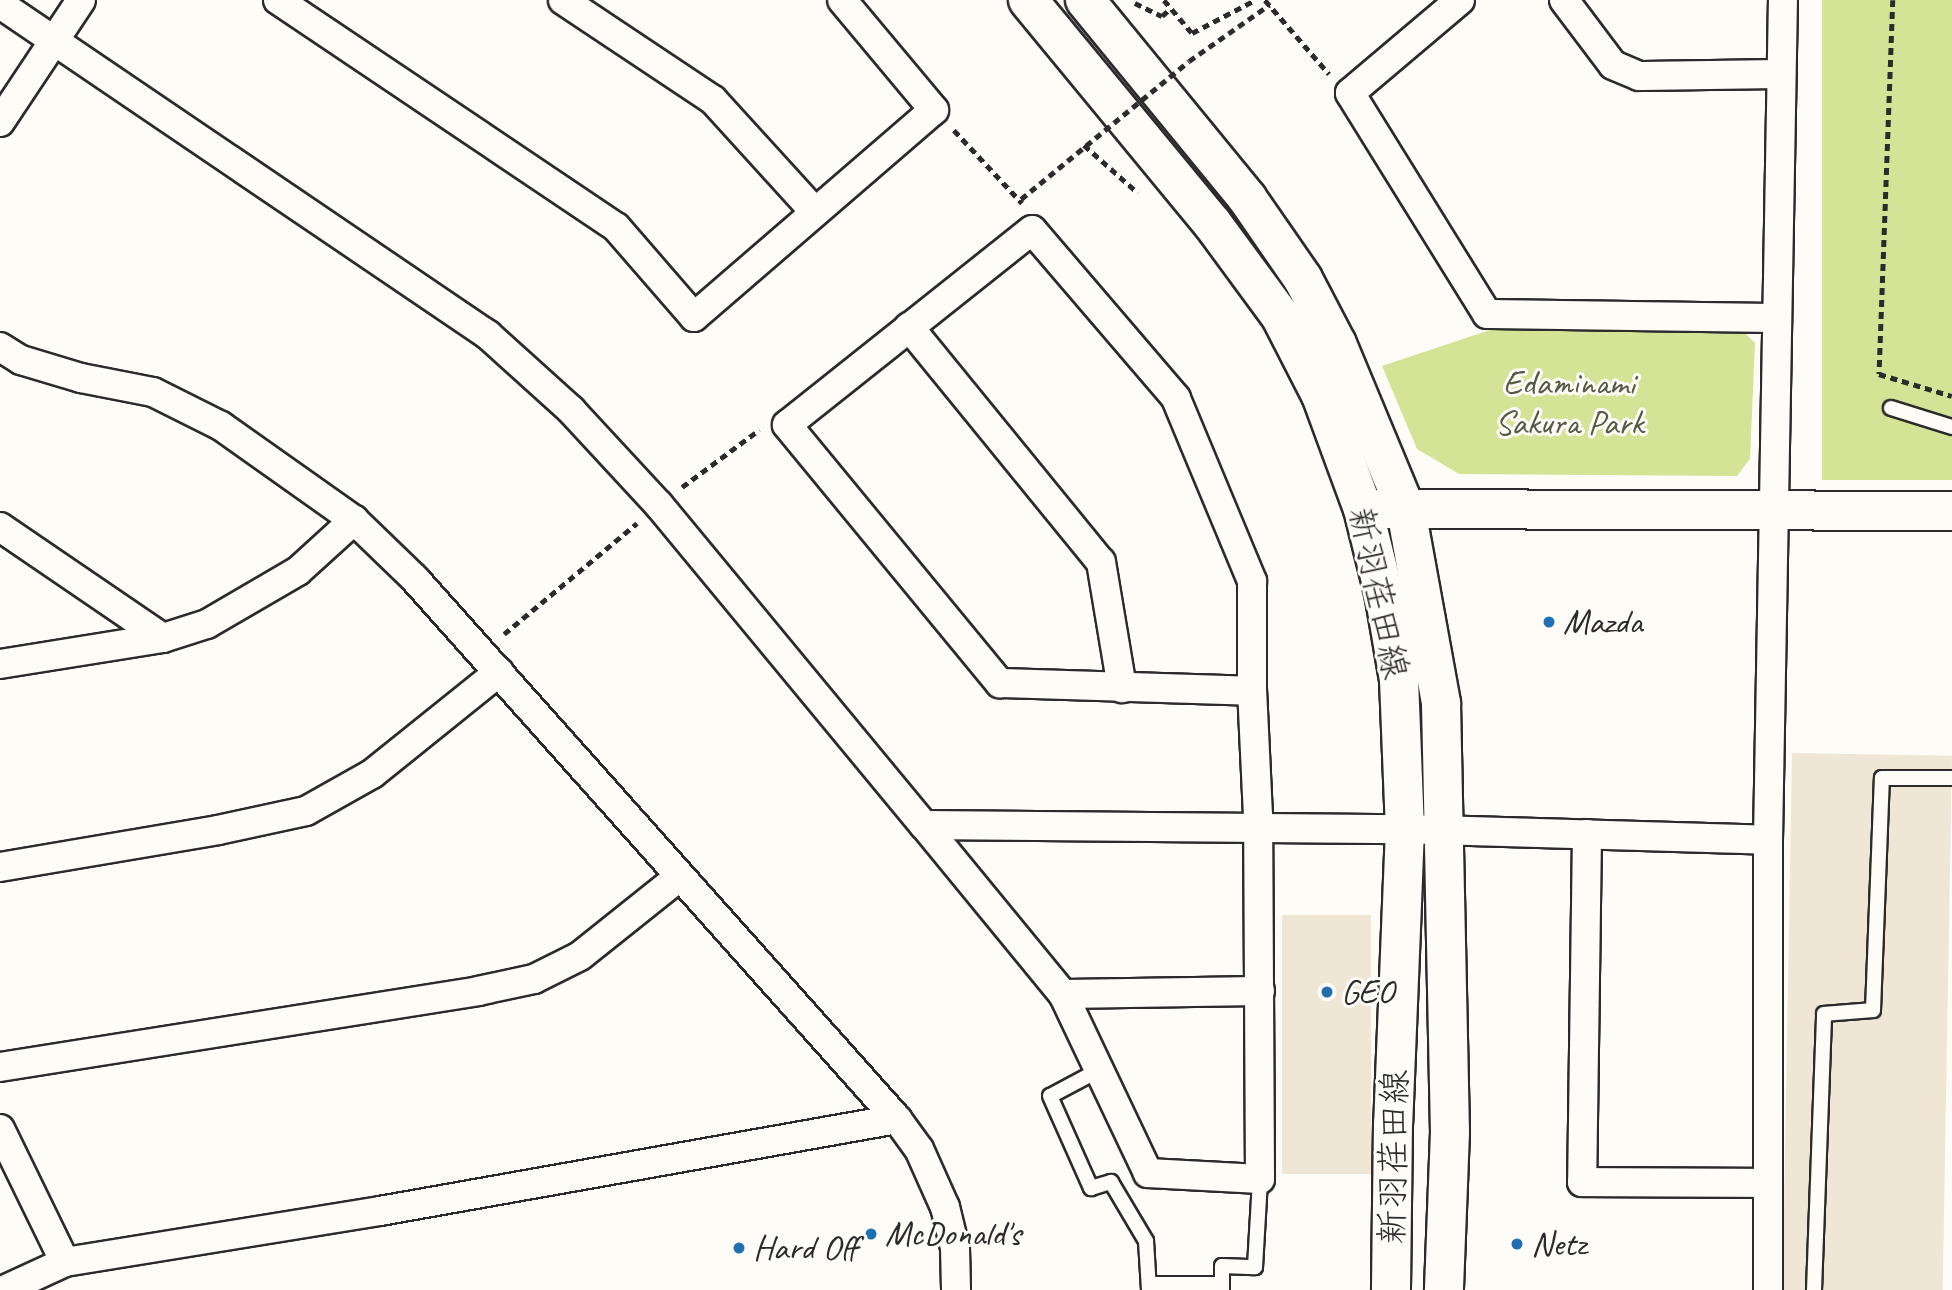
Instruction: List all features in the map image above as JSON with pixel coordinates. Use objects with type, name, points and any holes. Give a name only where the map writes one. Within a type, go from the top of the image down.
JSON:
[{"type":"street","points":[[0,122],[81,0]]},
{"type":"street","points":[[278,0],[616,226],[694,317],[934,110],[842,0]]},
{"type":"street","points":[[563,0],[713,100],[815,212]]},
{"type":"street","name":"新羽荏田線","points":[[1028,0],[1212,223],[1281,317],[1321,395],[1363,509],[1384,593],[1399,680],[1405,829],[1393,1123],[1391,1290]]},
{"type":"street","name":"新羽荏田線","points":[[1085,0],[1247,198],[1303,279],[1342,356],[1406,510],[1441,703],[1446,832],[1450,1132],[1444,1290]]},
{"type":"street","points":[[1460,0],[1350,93],[1487,314],[1776,318]]},
{"type":"street","points":[[1564,0],[1613,65],[1639,76],[1781,74]]},
{"type":"street","points":[[1768,1290],[1768,840],[1783,0]]},
{"type":"street","points":[[0,4],[488,335],[571,410],[659,505],[1063,994],[1148,1174],[1260,1179],[1259,829],[1252,691],[1252,581],[1176,398],[1032,230],[787,425],[1000,683],[1252,691]]},
{"type":"street","points":[[909,327],[1101,562],[1122,688]]},
{"type":"street","points":[[0,347],[21,360],[81,378],[152,392],[221,426],[354,520],[415,579],[897,1119],[919,1149],[945,1207],[955,1248],[956,1290]]},
{"type":"street","points":[[1363,509],[1952,511]]},
{"type":"street","points":[[0,664],[163,638],[207,625],[298,570],[354,520]]},
{"type":"street","points":[[0,527],[163,638]]},
{"type":"street","points":[[0,867],[218,830],[306,811],[372,774],[491,663]]},
{"type":"street","points":[[924,825],[1405,829],[1768,840]]},
{"type":"street","points":[[1587,834],[1583,1182],[1767,1183]]},
{"type":"street","points":[[0,1067],[465,993],[534,979],[580,956],[680,877]]},
{"type":"street","points":[[1063,994],[1260,990]]},
{"type":"street","points":[[4,1290],[65,1262],[393,1209],[897,1119]]},
{"type":"street","points":[[0,1129],[65,1262]]},
{"type":"lane","points":[[1891,408],[1952,427]]},
{"type":"lane","points":[[1814,1290],[1824,1014],[1873,1010],[1882,778],[1952,778]]},
{"type":"lane","points":[[1099,1070],[1050,1096],[1091,1188],[1111,1182],[1146,1241],[1149,1287],[1222,1287],[1222,1266],[1255,1267],[1260,1179]]},
{"type":"path","points":[[1164,0],[1192,33],[1255,0]]},
{"type":"path","points":[[1893,0],[1879,374],[1952,396]]},
{"type":"path","points":[[1021,199],[1084,145],[1267,2],[1323,69],[1350,93]]},
{"type":"path","points":[[1135,3],[1162,16],[1170,9]]},
{"type":"path","points":[[934,110],[1021,199],[1032,230]]},
{"type":"path","points":[[1084,145],[1146,200]]},
{"type":"path","points":[[491,663],[659,505],[755,431],[787,425]]},
{"type":"shaded area","points":[[1792,753],[1952,756],[1943,1290],[1783,1290]]},
{"type":"shaded area","points":[[1282,915],[1371,915],[1371,1174],[1282,1174]]},
{"type":"green space","points":[[1822,0],[1952,0],[1952,480],[1822,480]]},
{"type":"green space","name":"Edaminami Sakura Park","points":[[1490,330],[1745,333],[1755,343],[1750,459],[1737,476],[1459,474],[1417,449],[1382,366]]},
{"type":"place","name":"Mazda","points":[[1549,622]]},
{"type":"place","name":"GEO","points":[[1327,992]]},
{"type":"place","name":"McDonald's","points":[[871,1234]]},
{"type":"place","name":"Netz","points":[[1517,1244]]},
{"type":"place","name":"Hard Off","points":[[739,1248]]}]
